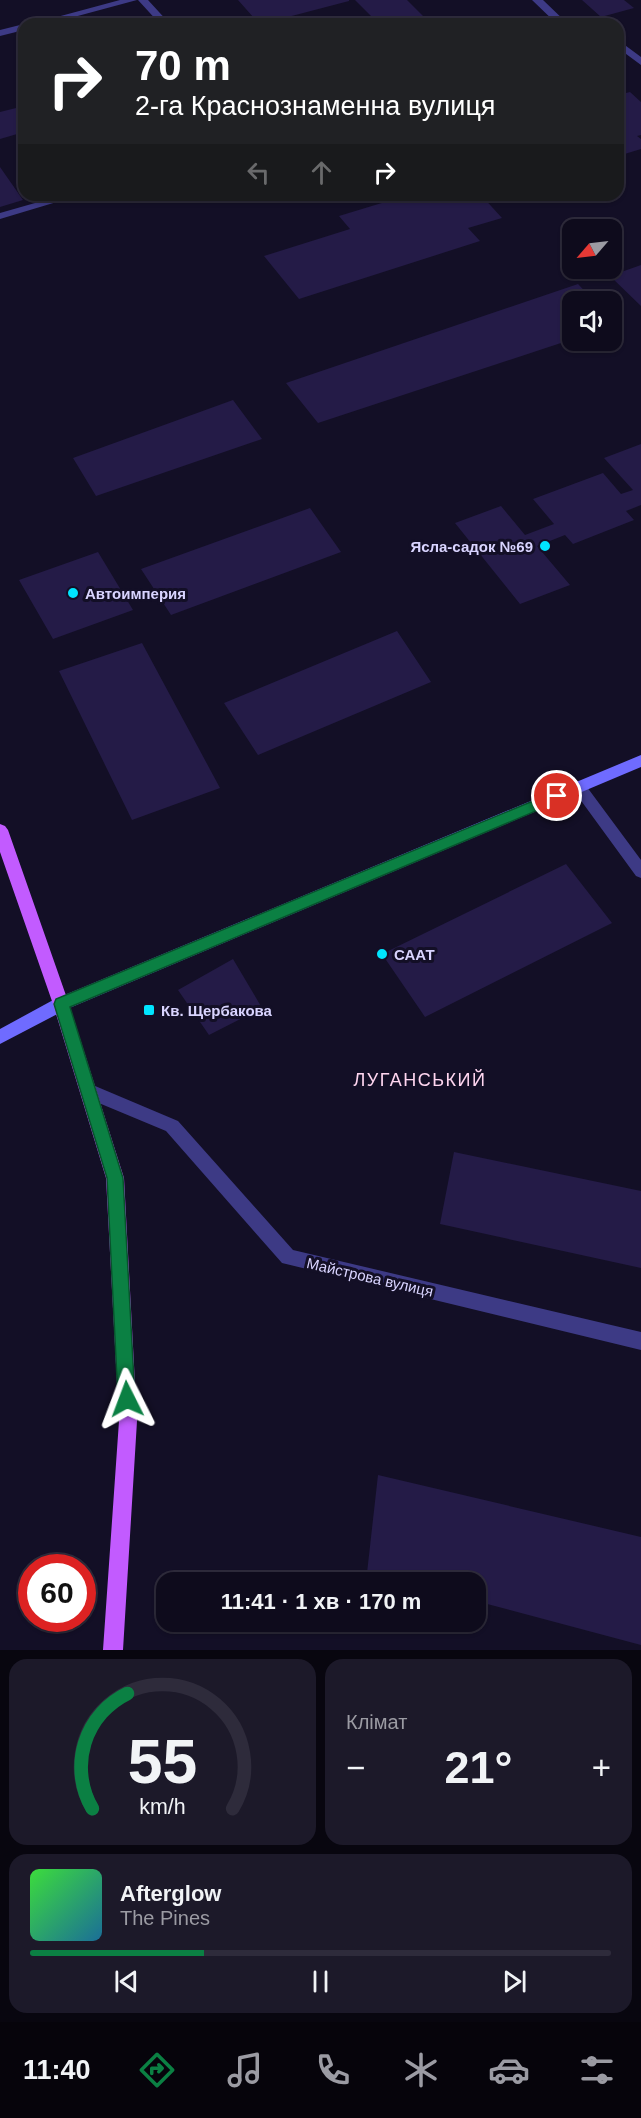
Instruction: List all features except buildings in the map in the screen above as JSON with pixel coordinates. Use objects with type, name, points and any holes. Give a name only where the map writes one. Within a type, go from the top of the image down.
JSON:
[{"type":"main road","points":[[0,830],[62,1004],[115,1178],[128,1421],[113,1650]]},
{"type":"street","points":[[60,18],[132,0]]},
{"type":"street","points":[[143,0],[160,18]]},
{"type":"street","points":[[537,0],[557,18]]},
{"type":"street","points":[[0,33],[18,28]]},
{"type":"street","points":[[624,48],[641,62]]},
{"type":"street","points":[[0,216],[54,201]]},
{"type":"street","points":[[0,1037],[62,1004],[641,761]]},
{"type":"street","points":[[579,787],[641,872]]},
{"type":"street","name":"Майстрова вулиця","points":[[88,1091],[171,1125],[288,1257],[641,1341]]},
{"type":"place","name":"Ясла-садок №69","points":[[545,546]]},
{"type":"place","name":"Автоимперия","points":[[73,593]]},
{"type":"place","name":"СААТ","points":[[382,954]]},
{"type":"place","name":"Кв. Щербакова","points":[[149,1010]]},
{"type":"district","name":"ЛУГАНСЬКИЙ","points":[[420,1080]]},
{"type":"route","points":[[127,1399],[115,1178],[62,1004],[557,796]]}]
